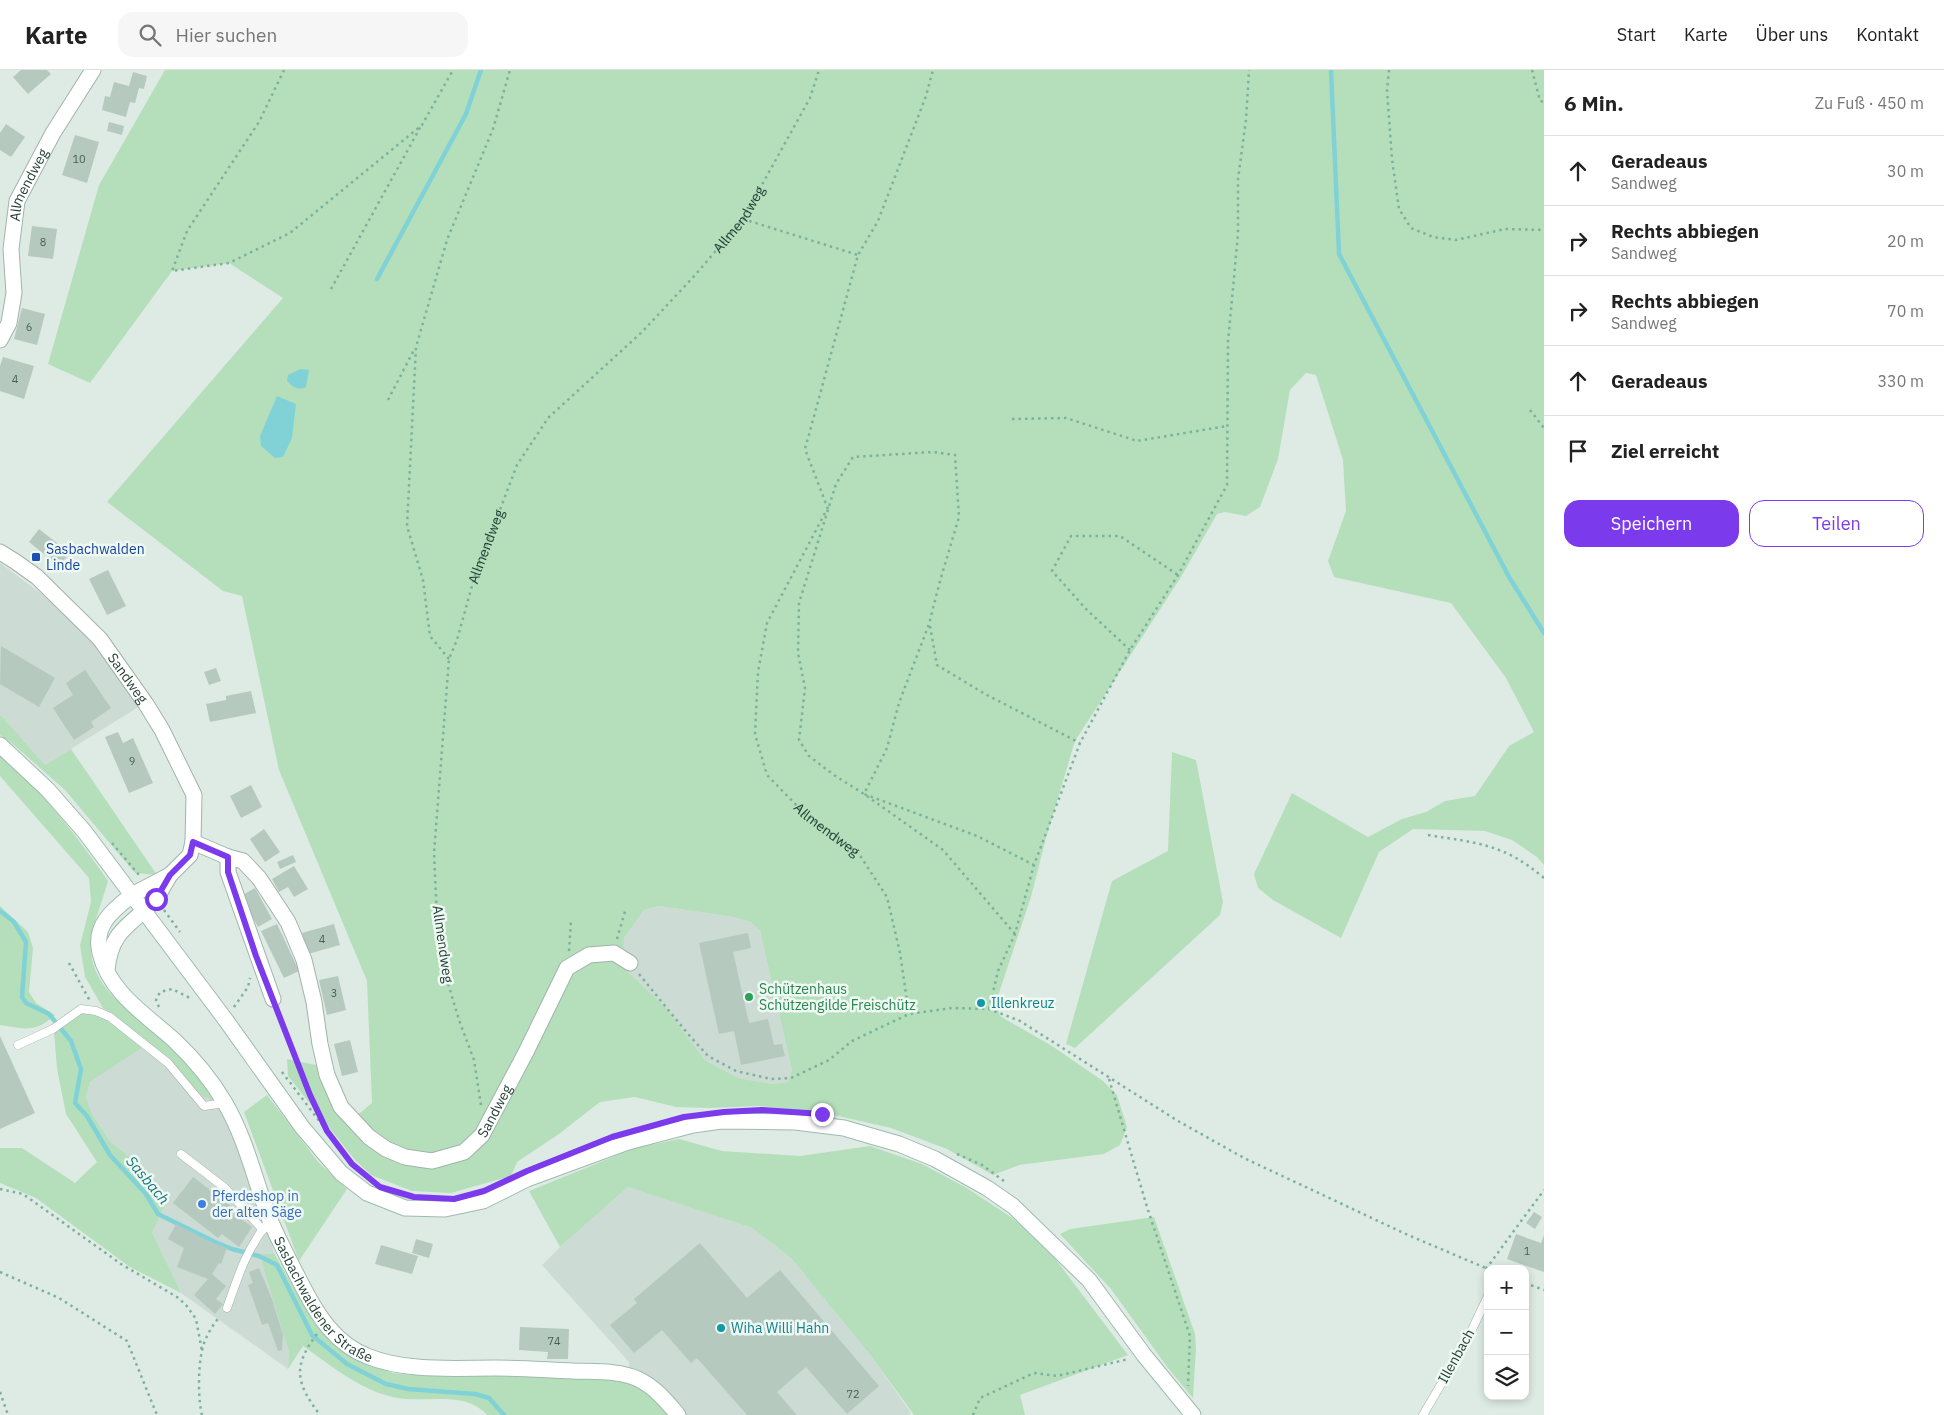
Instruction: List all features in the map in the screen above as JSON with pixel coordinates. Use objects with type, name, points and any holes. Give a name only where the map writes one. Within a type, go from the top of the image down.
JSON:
[{"type":"main road","name":"Allmendweg","points":[[0,340],[9,323],[14,293],[10,249],[17,201],[53,133],[93,70]]},
{"type":"main road","name":"Sandweg","points":[[0,552],[36,577],[100,639],[162,730],[194,795],[193,842],[190,855],[170,875],[156,899],[144,911]]},
{"type":"main road","points":[[0,745],[48,790],[84,831],[225,1019],[302,1127],[342,1173],[367,1193],[405,1208],[445,1209],[483,1201],[527,1179],[628,1142],[693,1125],[721,1121],[761,1121],[795,1122],[844,1128],[899,1144],[934,1159],[980,1184],[1013,1206],[1089,1280],[1144,1355],[1190,1412]]},
{"type":"main road","name":"Sandweg","points":[[193,842],[228,857],[243,861],[259,878],[288,922],[306,969],[327,1075],[341,1108],[369,1137],[386,1149],[405,1157],[432,1161],[464,1152],[482,1135],[526,1052],[567,968]]},
{"type":"main road","points":[[228,857],[228,872],[256,956],[273,999]]},
{"type":"main road","name":"Sandweg","points":[[132,894],[170,875]]},
{"type":"main road","name":"Sasbachwaldener Straße","points":[[132,894],[112,911],[101,926],[98,941],[100,955],[107,972],[119,991],[135,1008],[174,1040],[202,1069],[225,1103],[238,1131],[267,1225],[325,1324],[343,1342],[366,1356],[394,1363],[430,1368],[503,1368],[608,1372],[638,1380],[662,1396],[678,1415]]},
{"type":"main road","points":[[107,972],[108,955],[113,941],[122,929],[144,911]]},
{"type":"main road","points":[[567,968],[589,955],[614,953],[630,963]]},
{"type":"lane","points":[[18,1045],[53,1029],[81,1009],[96,1011],[110,1017],[168,1062],[204,1106],[225,1103]]},
{"type":"lane","points":[[181,1154],[225,1188],[267,1225],[254,1242],[242,1264],[228,1308]]},
{"type":"lane","name":"Illenbach","points":[[1422,1415],[1467,1340],[1484,1304]]},
{"type":"path","points":[[284,70],[259,122],[187,231],[172,271],[230,263],[290,233],[422,125]]},
{"type":"path","points":[[331,289],[453,70]]},
{"type":"path","points":[[388,400],[416,347],[447,240],[493,129],[510,70]]},
{"type":"path","name":"Allmendweg","points":[[488,1122],[481,1103],[474,1060],[459,1020],[444,970],[437,919],[434,853],[449,659],[457,640],[475,575],[517,465],[548,418],[642,332],[696,274],[743,218],[810,98],[820,70]]},
{"type":"path","points":[[828,508],[805,449],[858,255],[878,221],[926,96],[933,70]]},
{"type":"path","points":[[989,1009],[998,971],[1014,934],[1034,866],[1080,743],[1130,650],[1178,575],[1227,485],[1228,342],[1238,234],[1238,179],[1246,120],[1249,70]]},
{"type":"path","points":[[1389,70],[1387,90],[1392,158],[1399,210],[1411,228],[1433,237],[1456,240],[1505,229],[1544,230]]},
{"type":"path","points":[[1532,70],[1540,101],[1544,102]]},
{"type":"path","points":[[743,218],[858,255]]},
{"type":"path","points":[[416,347],[407,526],[423,580],[430,636],[449,659]]},
{"type":"path","points":[[1530,410],[1544,428]]},
{"type":"path","points":[[1012,419],[1066,418],[1137,441],[1228,426]]},
{"type":"path","points":[[864,794],[887,748],[899,703],[929,624],[959,518],[955,455],[933,452],[853,457],[836,484],[799,603],[798,653],[805,688],[799,740],[809,756],[943,850],[1014,934]]},
{"type":"path","name":"Allmendweg","points":[[828,508],[767,623],[758,672],[755,734],[767,775],[805,814],[859,854],[887,897],[900,953],[909,1014]]},
{"type":"path","points":[[1130,650],[1086,610],[1052,571],[1071,536],[1120,536],[1178,575]]},
{"type":"path","points":[[929,624],[937,665],[985,694],[1080,743]]},
{"type":"path","points":[[864,794],[977,836],[1034,866]]},
{"type":"path","points":[[1428,835],[1488,845],[1509,853],[1544,878]]},
{"type":"path","points":[[614,953],[626,908]]},
{"type":"path","points":[[567,968],[571,921]]},
{"type":"path","points":[[225,1019],[248,987],[256,956]]},
{"type":"path","points":[[69,963],[96,1011]]},
{"type":"path","points":[[630,963],[708,1056],[736,1071],[771,1079],[792,1078],[829,1060],[852,1041],[909,1014],[952,1008],[989,1009],[1020,1021],[1178,1121],[1244,1158],[1408,1235],[1484,1268]]},
{"type":"path","points":[[160,1008],[156,1000],[160,992],[172,989],[195,1000]]},
{"type":"path","points":[[273,999],[310,1095],[327,1131],[337,1144]]},
{"type":"path","points":[[1109,1078],[1147,1207],[1190,1336],[1190,1412]]},
{"type":"path","points":[[955,1154],[965,1156],[982,1165],[1007,1184]]},
{"type":"path","points":[[0,1189],[23,1194],[120,1264],[177,1297],[186,1305],[196,1319],[202,1351],[199,1404],[202,1415]]},
{"type":"path","points":[[1490,1265],[1544,1190]]},
{"type":"path","points":[[0,1272],[59,1298],[127,1342],[157,1415]]},
{"type":"path","points":[[1529,1284],[1544,1290]]},
{"type":"path","points":[[202,1351],[211,1326],[228,1308]]},
{"type":"path","points":[[320,1331],[311,1342],[300,1364],[300,1383],[320,1415]]},
{"type":"path","points":[[973,1415],[980,1398],[1034,1373],[1058,1376],[1144,1355]]},
{"type":"path","points":[[0,1392],[8,1415]]},
{"type":"shaded area","points":[[0,563],[43,595],[95,643],[140,706],[45,765],[0,714]]},
{"type":"shaded area","points":[[659,906],[733,917],[751,922],[760,931],[792,1070],[788,1082],[773,1084],[738,1078],[705,1060],[666,1008],[623,967],[624,938],[644,910]]},
{"type":"shaded area","points":[[148,1043],[216,1100],[238,1140],[274,1253],[263,1254],[289,1352],[288,1369],[181,1293],[152,1232],[147,1172],[109,1140],[92,1114],[86,1097],[90,1082]]},
{"type":"shaded area","points":[[628,1187],[752,1228],[791,1258],[871,1356],[911,1413],[908,1415],[671,1415],[629,1382],[629,1362],[542,1265]]},
{"type":"green space","points":[[165,70],[1544,70],[1544,865],[1537,857],[1512,840],[1485,831],[1413,829],[1379,852],[1341,938],[1273,900],[1258,888],[1254,874],[1292,793],[1368,837],[1402,819],[1426,812],[1445,801],[1475,796],[1509,746],[1534,732],[1506,678],[1451,603],[1334,577],[1328,561],[1346,511],[1343,460],[1316,375],[1306,373],[1290,390],[1278,459],[1260,507],[1246,516],[1225,512],[1217,514],[1181,577],[1075,741],[1046,838],[1031,897],[996,1002],[1000,1016],[1052,1046],[1103,1081],[1117,1095],[1127,1127],[1120,1145],[1104,1154],[1019,1165],[993,1175],[947,1149],[891,1128],[825,1113],[759,1106],[676,1107],[635,1097],[600,1102],[559,1134],[517,1162],[511,1176],[451,1193],[412,1191],[371,1175],[355,1160],[288,1076],[287,1059],[316,1065],[349,1122],[372,1103],[367,981],[279,770],[242,596],[223,591],[107,502],[283,298],[229,263],[172,271],[90,383],[48,364],[99,185]],"holes":[[[659,906],[733,917],[751,922],[760,931],[792,1070],[788,1082],[773,1084],[738,1078],[705,1060],[666,1008],[623,967],[624,938],[644,910]]]},
{"type":"green space","points":[[0,714],[45,765],[71,749],[157,875],[135,873],[65,790],[0,735]]},
{"type":"green space","points":[[1172,752],[1196,760],[1223,902],[1220,915],[1075,1048],[1066,1044],[1112,881],[1168,851]]},
{"type":"green space","points":[[0,756],[31,784],[58,814],[108,881],[93,930],[91,950],[97,973],[105,986],[128,1011],[184,1058],[199,1075],[216,1100],[204,1097],[149,1043],[103,1008],[85,977],[80,945],[91,902],[89,878],[0,776]]},
{"type":"green space","points":[[0,906],[28,932],[33,948],[29,992],[36,1003],[55,1015],[42,1025],[36,1027],[23,1028],[0,1025]]},
{"type":"green space","points":[[80,1013],[99,1014],[143,1047],[90,1082],[86,1097],[92,1114],[109,1140],[147,1172],[167,1200],[152,1232],[181,1293],[130,1267],[36,1198],[0,1183],[0,1148],[22,1148],[75,1183],[97,1162],[66,1114],[57,1069],[54,1032]]},
{"type":"green space","points":[[267,1095],[319,1163],[347,1189],[299,1261],[244,1112]]},
{"type":"green space","points":[[679,1139],[722,1151],[800,1156],[870,1146],[922,1164],[965,1187],[1011,1217],[1044,1244],[1128,1355],[1020,1395],[1025,1415],[914,1415],[871,1356],[791,1258],[752,1228],[628,1187],[560,1247],[529,1191],[635,1148]]},
{"type":"green space","points":[[1154,1217],[1195,1334],[1193,1398],[1168,1368],[1111,1289],[1060,1234],[1070,1229]]},
{"type":"green space","points":[[274,1253],[314,1323],[329,1337],[366,1363],[393,1373],[411,1375],[503,1374],[608,1377],[629,1382],[657,1399],[671,1415],[487,1415],[478,1407],[468,1402],[445,1399],[409,1399],[385,1395],[360,1384],[336,1370],[303,1346],[288,1369],[289,1352],[262,1263],[263,1254]]},
{"type":"water","points":[[301,369],[309,370],[306,387],[293,387],[287,381],[288,375]]},
{"type":"water","points":[[277,396],[296,404],[292,438],[283,457],[275,458],[261,446],[260,436]]},
{"type":"building","points":[[21,70],[47,70],[51,74],[28,94],[13,77]]},
{"type":"building","points":[[133,72],[147,76],[144,89],[139,88],[135,103],[130,102],[126,117],[102,110],[105,96],[110,97],[114,82],[129,86]]},
{"type":"building","points":[[109,122],[124,126],[122,135],[107,131]]},
{"type":"building","points":[[6,124],[25,137],[11,157],[0,150],[0,133]]},
{"type":"building","points":[[75,135],[99,142],[87,183],[62,175]]},
{"type":"building","points":[[32,226],[57,229],[53,259],[28,256]]},
{"type":"building","points":[[22,308],[45,314],[37,345],[14,339]]},
{"type":"building","points":[[3,357],[34,366],[24,399],[0,391],[0,366]]},
{"type":"building","points":[[39,529],[70,553],[59,566],[29,542]]},
{"type":"building","points":[[108,570],[126,606],[107,615],[89,579]]},
{"type":"building","points":[[1,646],[55,678],[39,707],[0,684]]},
{"type":"building","points":[[216,668],[221,681],[209,685],[204,672]]},
{"type":"building","points":[[85,670],[111,708],[91,722],[94,727],[74,740],[53,708],[73,695],[66,683]]},
{"type":"building","points":[[251,691],[256,713],[210,722],[206,704],[226,700],[226,696]]},
{"type":"building","points":[[118,732],[123,743],[133,738],[153,783],[129,793],[105,737]]},
{"type":"building","points":[[251,785],[262,807],[241,818],[230,796]]},
{"type":"building","points":[[264,829],[280,852],[265,862],[250,839]]},
{"type":"building","points":[[293,855],[296,862],[280,869],[277,862]]},
{"type":"building","points":[[294,866],[308,889],[294,897],[288,887],[279,892],[272,879]]},
{"type":"building","points":[[255,888],[272,919],[258,927],[241,896]]},
{"type":"building","points":[[277,924],[299,971],[284,978],[261,931]]},
{"type":"building","points":[[334,924],[340,945],[308,954],[302,933]]},
{"type":"building","points":[[748,933],[751,948],[733,952],[749,1023],[768,1019],[774,1045],[782,1044],[785,1056],[741,1065],[734,1031],[719,1034],[699,943]]},
{"type":"building","points":[[338,976],[346,1010],[327,1015],[319,980]]},
{"type":"building","points":[[0,1036],[35,1113],[0,1129]]},
{"type":"building","points":[[350,1040],[358,1072],[342,1076],[334,1044]]},
{"type":"building","points":[[193,1177],[239,1212],[236,1215],[252,1227],[239,1247],[222,1234],[218,1238],[173,1203]]},
{"type":"building","points":[[1534,1212],[1542,1217],[1535,1229],[1526,1223]]},
{"type":"building","points":[[176,1224],[208,1241],[227,1248],[221,1264],[219,1263],[212,1274],[226,1286],[216,1299],[223,1304],[215,1314],[194,1295],[208,1279],[177,1267],[184,1248],[168,1239]]},
{"type":"building","points":[[1516,1234],[1541,1243],[1544,1235],[1544,1272],[1529,1267],[1529,1265],[1507,1259]]},
{"type":"building","points":[[416,1239],[433,1244],[429,1258],[412,1253]]},
{"type":"building","name":"Wiha Willi Hahn","points":[[700,1243],[747,1298],[780,1270],[879,1386],[847,1414],[806,1367],[777,1392],[797,1415],[747,1415],[697,1358],[691,1363],[662,1330],[634,1353],[610,1325],[637,1303],[634,1299]]},
{"type":"building","points":[[381,1245],[418,1256],[412,1274],[375,1264]]},
{"type":"building","points":[[259,1268],[272,1299],[283,1335],[282,1350],[278,1351],[268,1323],[262,1325],[248,1285],[253,1283],[249,1272]]},
{"type":"building","points":[[520,1327],[569,1329],[568,1359],[547,1359],[548,1352],[519,1350]]},
{"type":"waterway","points":[[377,279],[466,114],[481,70]]},
{"type":"waterway","points":[[1331,70],[1339,254],[1509,577],[1544,633]]},
{"type":"waterway","name":"Sasbach","points":[[0,911],[14,922],[26,942],[22,997],[26,1003],[49,1014],[71,1041],[81,1069],[75,1103],[87,1116],[110,1155],[146,1194],[158,1214],[215,1242],[232,1249],[259,1256],[277,1265],[312,1335],[347,1364],[386,1384],[408,1389],[475,1394],[489,1398],[504,1415]]},
{"type":"place","name":"Sasbachwalden Linde","points":[[36,557]]},
{"type":"place","name":"Schützenhaus Schützengilde Freischütz","points":[[749,997]]},
{"type":"place","name":"Illenkreuz","points":[[981,1003]]},
{"type":"place","name":"Pferdeshop in der alten Säge","points":[[202,1204]]},
{"type":"place","name":"Wiha Willi Hahn","points":[[721,1328]]},
{"type":"route","points":[[156,899],[170,875],[190,855],[193,842],[228,857],[228,872],[256,956],[310,1095],[327,1131],[352,1164],[380,1187],[414,1197],[454,1199],[484,1191],[527,1171],[612,1137],[684,1117],[762,1110],[822,1114]]}]
